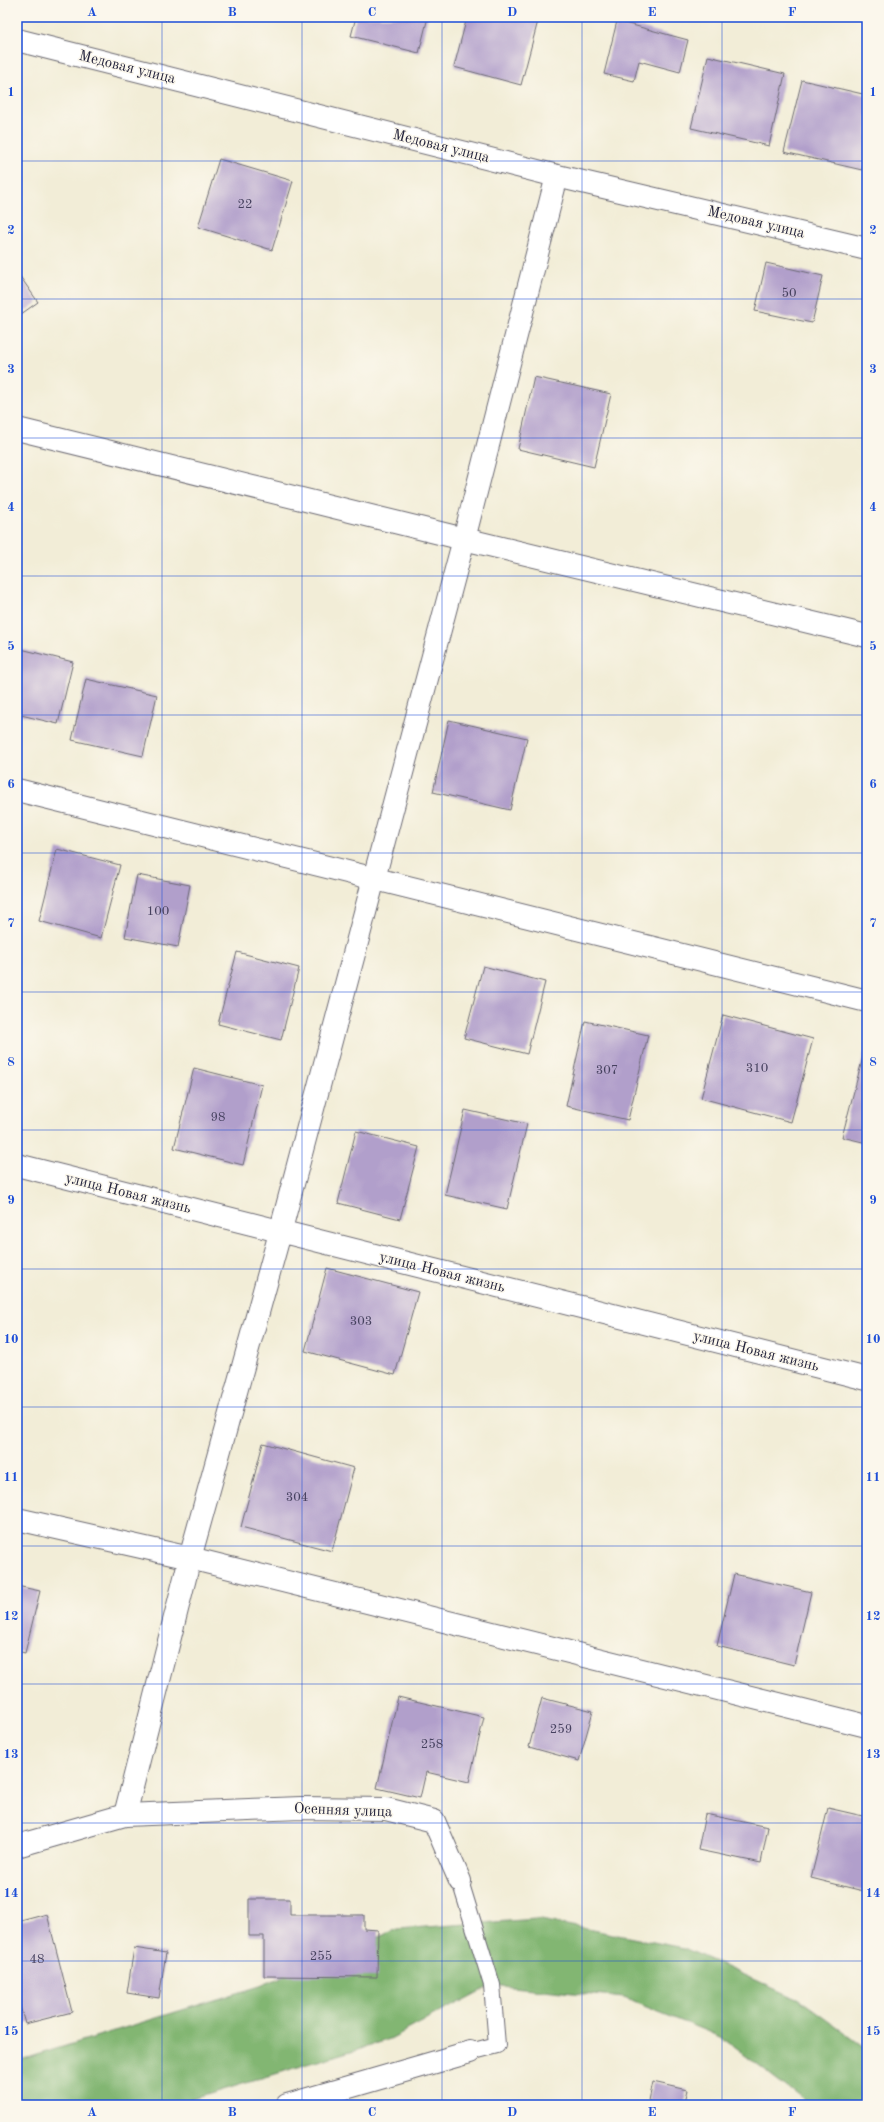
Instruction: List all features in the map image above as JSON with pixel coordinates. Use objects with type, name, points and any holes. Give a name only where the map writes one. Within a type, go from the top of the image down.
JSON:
[{"type":"street","name":"Медовая улица","points":[[17,40],[557,176],[867,249]]},
{"type":"street","points":[[125,1815],[190,1558],[280,1233],[464,540],[557,176]]},
{"type":"street","points":[[17,429],[464,540],[867,636]]},
{"type":"street","points":[[17,790],[374,877],[867,1001]]},
{"type":"street","name":"улица Новая жизнь","points":[[17,1165],[280,1233],[867,1379]]},
{"type":"street","points":[[17,1519],[190,1558],[867,1726]]},
{"type":"street","name":"Осенняя улица","points":[[17,1846],[125,1815],[301,1808],[386,1809],[434,1821],[460,1881]]},
{"type":"street","points":[[287,2105],[470,2052]]},
{"type":"lane","name":"Осенняя улица","points":[[460,1881],[492,1985],[497,2045],[470,2052]]},
{"type":"green space","points":[[536,1919],[684,1948],[799,2000],[867,2049],[867,2105],[810,2105],[721,2037],[624,1998],[492,1985],[390,2039],[174,2105],[17,2105],[17,2061],[260,1986],[398,1929]]},
{"type":"building","points":[[356,17],[428,17],[419,53],[351,36]]},
{"type":"building","points":[[467,17],[539,17],[521,85],[454,67]]},
{"type":"building","points":[[617,21],[688,40],[680,72],[639,61],[634,81],[604,74]]},
{"type":"building","points":[[708,56],[785,74],[769,146],[691,128]]},
{"type":"building","points":[[802,80],[867,95],[867,148],[862,170],[784,152]]},
{"type":"building","points":[[219,159],[293,181],[272,250],[198,227]]},
{"type":"building","points":[[766,263],[823,276],[812,323],[755,311]]},
{"type":"building","points":[[17,272],[38,302],[17,317]]},
{"type":"building","points":[[534,377],[611,394],[594,467],[518,449]]},
{"type":"building","points":[[17,648],[73,662],[58,724],[17,714]]},
{"type":"building","points":[[86,679],[157,695],[143,756],[72,740]]},
{"type":"building","points":[[449,720],[527,738],[510,810],[433,792]]},
{"type":"building","points":[[57,849],[120,865],[101,938],[39,921]]},
{"type":"building","points":[[137,875],[190,885],[178,947],[125,937]]},
{"type":"building","points":[[237,952],[299,968],[281,1040],[218,1024]]},
{"type":"building","points":[[483,966],[545,982],[527,1054],[464,1038]]},
{"type":"building","points":[[723,1015],[813,1039],[791,1122],[701,1098]]},
{"type":"building","points":[[585,1021],[648,1035],[628,1120],[566,1106]]},
{"type":"building","points":[[864,1053],[867,1054],[867,1143],[842,1137]]},
{"type":"building","points":[[194,1068],[262,1085],[243,1165],[174,1148]]},
{"type":"building","points":[[465,1110],[527,1124],[507,1209],[445,1195]]},
{"type":"building","points":[[356,1131],[419,1147],[400,1219],[338,1203]]},
{"type":"building","points":[[327,1268],[418,1292],[395,1375],[305,1351]]},
{"type":"building","points":[[263,1443],[354,1468],[332,1551],[241,1527]]},
{"type":"building","points":[[734,1574],[811,1592],[794,1665],[717,1646]]},
{"type":"building","points":[[17,1586],[40,1591],[25,1653],[17,1651]]},
{"type":"building","points":[[398,1697],[484,1717],[469,1782],[426,1772],[420,1798],[377,1788]]},
{"type":"building","points":[[542,1698],[593,1711],[579,1761],[529,1747]]},
{"type":"building","points":[[828,1808],[867,1817],[867,1892],[811,1878]]},
{"type":"building","points":[[705,1814],[768,1827],[761,1863],[698,1850]]},
{"type":"building","points":[[249,1899],[290,1899],[290,1915],[364,1915],[364,1929],[378,1930],[377,1977],[264,1976],[264,1936],[249,1936]]},
{"type":"building","points":[[47,1914],[72,2012],[25,2024],[17,1995],[17,1922]]},
{"type":"building","points":[[134,1948],[166,1953],[159,1998],[127,1993]]},
{"type":"building","points":[[653,2082],[688,2090],[684,2105],[648,2105]]}]
